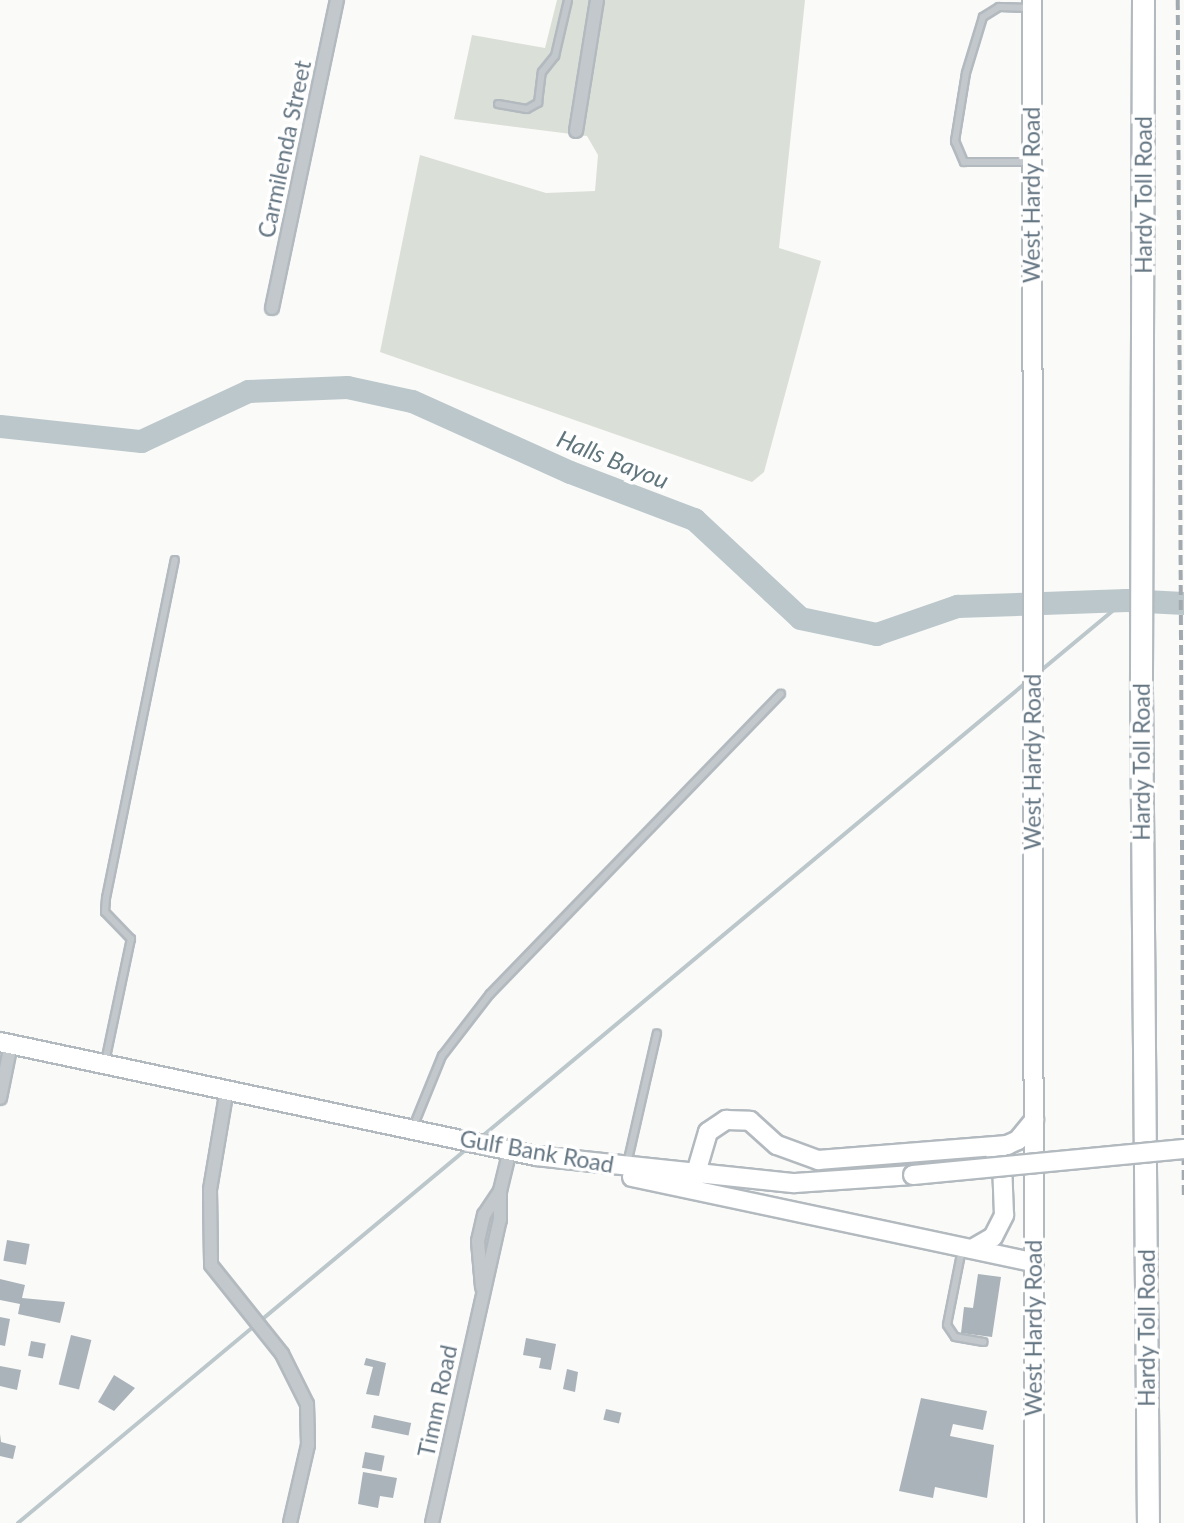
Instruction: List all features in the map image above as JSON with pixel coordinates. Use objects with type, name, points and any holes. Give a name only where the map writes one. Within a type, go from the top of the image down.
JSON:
[{"type":"highway","name":"Hardy Toll Road","points":[[1143,0],[1140,690],[1148,1523]]},
{"type":"main road","name":"West Hardy Road","points":[[1032,4],[1029,465],[1034,1523]]},
{"type":"main road","name":"Gulf Bank Road","points":[[5,1043],[105,1062],[536,1156],[626,1167],[694,1182],[795,1183],[914,1175],[1184,1149]]},
{"type":"main road","points":[[694,1182],[708,1132],[726,1120],[750,1121],[776,1145],[818,1160],[983,1148],[1018,1140],[1034,1120]]},
{"type":"main road","points":[[967,1248],[993,1237],[1004,1215],[1002,1164],[983,1148]]},
{"type":"main road","points":[[536,1156],[694,1182],[1032,1262]]},
{"type":"street","name":"Carmilenda Street","points":[[272,308],[337,0]]},
{"type":"street","points":[[576,131],[597,0]]},
{"type":"street","points":[[0,1098],[5,1043]]},
{"type":"street","points":[[227,1089],[208,1224],[211,1265],[298,1377],[311,1422],[290,1523]]},
{"type":"street","name":"Timm Road","points":[[432,1523],[482,1287],[478,1241],[484,1215],[500,1191],[504,1148]]},
{"type":"lane","points":[[498,104],[527,109],[538,103],[542,72],[555,56],[568,0]]},
{"type":"lane","points":[[1031,162],[964,162],[956,141],[964,84],[983,17],[999,7],[1032,4]]},
{"type":"lane","points":[[105,1062],[131,939],[105,912],[106,898],[175,560]]},
{"type":"lane","points":[[413,1128],[442,1056],[490,994],[781,694]]},
{"type":"lane","points":[[626,1167],[657,1033]]},
{"type":"lane","points":[[967,1248],[947,1325],[955,1337],[984,1342]]},
{"type":"shaded area","points":[[557,0],[805,0],[779,248],[821,261],[764,472],[752,482],[380,352],[420,155],[546,193],[595,191],[598,155],[587,136],[454,119],[472,35],[545,48]]},
{"type":"building","points":[[7,1240],[30,1244],[26,1265],[3,1261]]},
{"type":"building","points":[[978,1274],[1001,1277],[992,1337],[961,1333],[964,1307],[973,1308]]},
{"type":"building","points":[[0,1279],[25,1285],[22,1298],[65,1302],[60,1323],[18,1314],[20,1304],[0,1300]]},
{"type":"building","points":[[0,1317],[10,1319],[5,1346],[0,1345]]},
{"type":"building","points":[[71,1335],[91,1340],[79,1390],[59,1384]]},
{"type":"building","points":[[526,1338],[556,1344],[551,1370],[539,1368],[541,1358],[523,1355]]},
{"type":"building","points":[[31,1341],[46,1344],[43,1359],[28,1356]]},
{"type":"building","points":[[366,1358],[386,1363],[379,1396],[366,1394],[373,1367],[364,1365]]},
{"type":"building","points":[[0,1366],[21,1370],[17,1390],[0,1386]]},
{"type":"building","points":[[567,1369],[578,1372],[575,1392],[563,1389]]},
{"type":"building","points":[[114,1375],[135,1388],[114,1411],[98,1402]]},
{"type":"building","points":[[921,1398],[987,1411],[983,1430],[953,1424],[950,1436],[994,1445],[987,1498],[935,1487],[933,1498],[899,1491]]},
{"type":"building","points":[[606,1409],[622,1413],[619,1424],[603,1420]]},
{"type":"building","points":[[374,1415],[411,1423],[408,1436],[371,1428]]},
{"type":"building","points":[[0,1434],[1,1442],[16,1446],[13,1459],[0,1456]]},
{"type":"building","points":[[365,1452],[385,1456],[382,1472],[362,1468]]},
{"type":"building","points":[[363,1472],[397,1478],[393,1498],[380,1496],[378,1508],[358,1504]]},
{"type":"waterway","name":"Halls Bayou","points":[[0,426],[141,441],[248,391],[347,387],[412,401],[570,472],[694,519],[800,618],[876,634],[957,606],[1126,600],[1184,603]]},
{"type":"waterway","points":[[1038,673],[1126,600]]},
{"type":"waterway","points":[[479,1139],[1027,682]]},
{"type":"waterway","points":[[18,1523],[468,1148]]},
{"type":"railway","points":[[1178,0],[1184,1198]]}]
